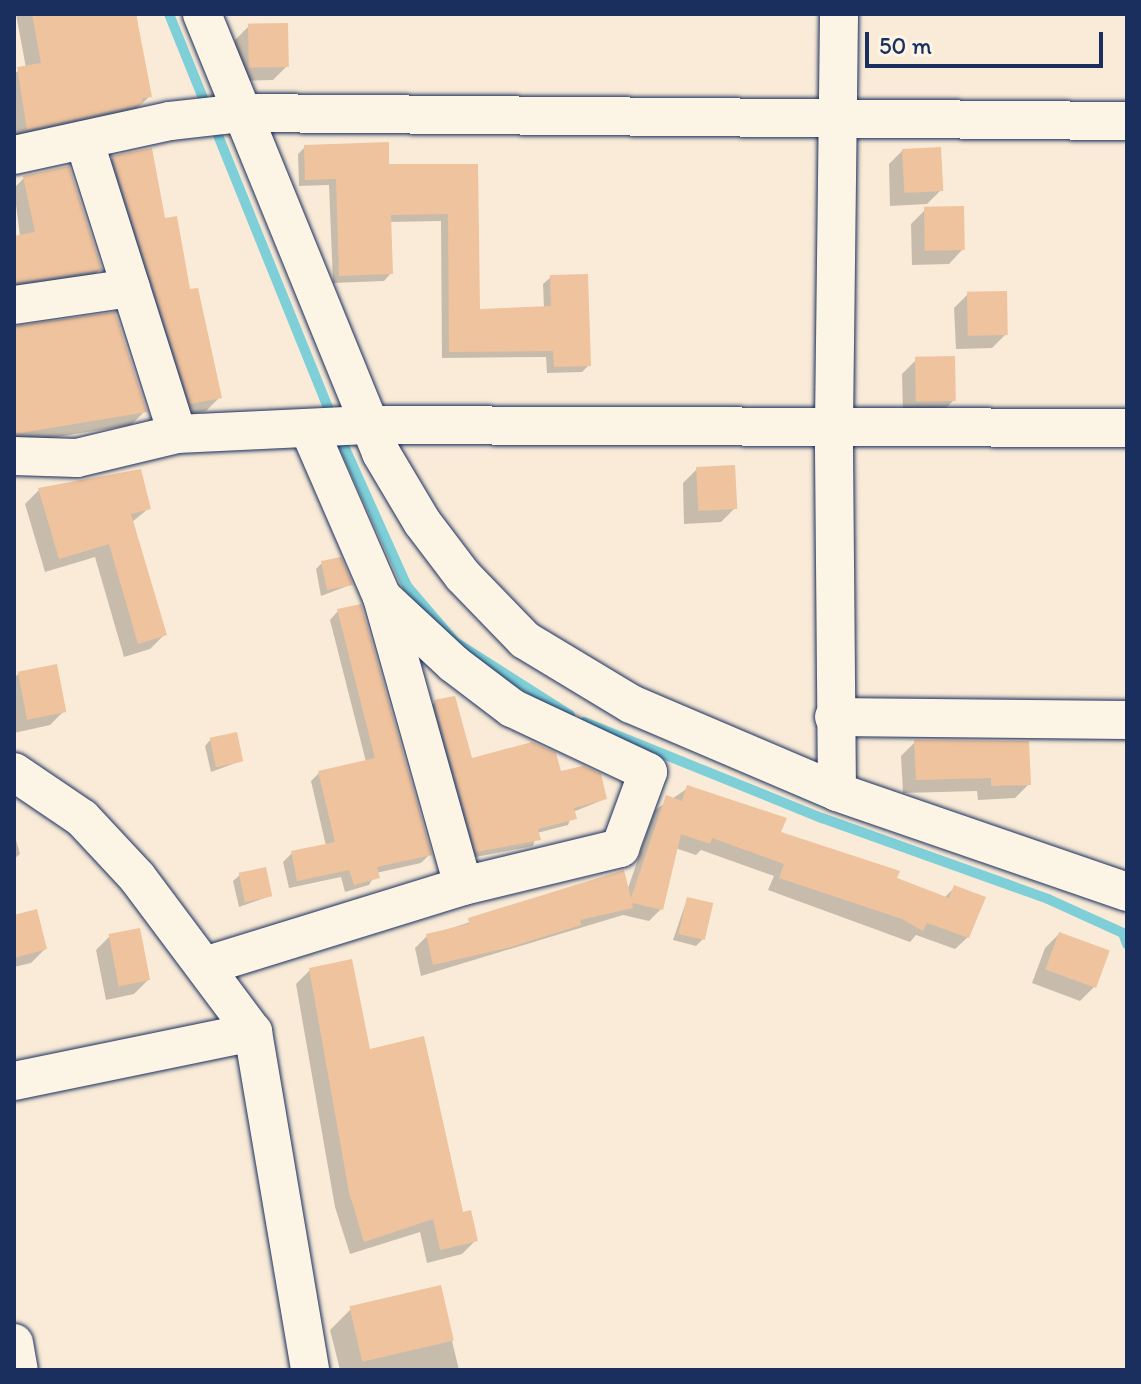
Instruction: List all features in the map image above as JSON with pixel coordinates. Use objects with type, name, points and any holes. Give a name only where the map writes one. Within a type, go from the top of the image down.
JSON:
[{"type":"street","points":[[202,14],[238,114],[362,425],[422,522],[463,576],[525,640],[631,704],[837,792],[1127,892]]},
{"type":"street","points":[[837,792],[834,425],[839,14]]},
{"type":"street","points":[[14,155],[189,119],[238,114],[1127,121]]},
{"type":"street","points":[[84,140],[177,434]]},
{"type":"street","points":[[14,305],[131,288]]},
{"type":"street","points":[[14,456],[77,458],[177,434],[362,425],[1127,428]]},
{"type":"street","points":[[312,429],[382,597],[463,886]]},
{"type":"street","points":[[208,965],[463,886],[620,848],[648,772],[512,708],[382,597]]},
{"type":"street","points":[[834,717],[1127,720]]},
{"type":"street","points":[[14,772],[82,818],[208,965],[253,1032],[310,1370]]},
{"type":"street","points":[[14,1081],[253,1032]]},
{"type":"street","points":[[14,1343],[19,1370]]},
{"type":"building","points":[[32,14],[136,14],[152,97],[142,98],[143,104],[27,130],[17,67],[41,63]]},
{"type":"building","points":[[288,23],[289,67],[249,68],[248,24]]},
{"type":"building","points":[[389,142],[389,164],[478,164],[480,309],[551,306],[550,275],[588,274],[591,366],[554,367],[553,351],[449,352],[448,214],[391,215],[393,274],[339,276],[336,179],[305,180],[304,145]]},
{"type":"building","points":[[941,147],[943,191],[904,193],[902,149]]},
{"type":"building","points":[[152,148],[165,218],[177,216],[190,289],[198,288],[222,398],[190,404],[112,156]]},
{"type":"building","points":[[69,166],[102,270],[14,283],[14,236],[35,232],[23,176]]},
{"type":"building","points":[[964,206],[965,250],[925,251],[924,207]]},
{"type":"building","points":[[1007,291],[1008,335],[968,336],[967,292]]},
{"type":"building","points":[[115,312],[147,412],[14,434],[14,326]]},
{"type":"building","points":[[955,356],[956,401],[916,402],[915,357]]},
{"type":"building","points":[[735,465],[737,509],[698,511],[696,467]]},
{"type":"building","points":[[141,469],[151,509],[131,514],[167,635],[138,644],[109,544],[59,559],[38,488]]},
{"type":"building","points":[[341,557],[353,585],[327,590],[321,561]]},
{"type":"building","points":[[361,604],[432,855],[377,867],[380,878],[354,885],[349,870],[297,881],[291,851],[335,842],[318,771],[375,758],[337,609]]},
{"type":"building","points":[[57,664],[66,712],[27,720],[18,672]]},
{"type":"building","points":[[455,696],[472,758],[532,742],[556,753],[561,771],[583,766],[601,774],[607,799],[574,808],[577,819],[538,829],[541,840],[476,852],[434,700]]},
{"type":"building","points":[[237,732],[243,761],[216,767],[210,738]]},
{"type":"building","points":[[914,740],[1029,741],[1031,785],[991,786],[991,778],[916,780]]},
{"type":"building","points":[[687,785],[787,818],[781,832],[900,871],[897,878],[949,898],[954,885],[986,897],[969,938],[927,923],[923,931],[902,919],[779,878],[784,864],[712,838],[710,844],[681,834],[663,910],[632,903],[633,908],[580,920],[581,925],[511,947],[433,965],[426,934],[469,924],[468,918],[624,870],[631,898],[666,795],[682,801]]},
{"type":"building","points":[[266,867],[272,896],[245,902],[239,873]]},
{"type":"building","points":[[687,897],[713,903],[705,940],[678,934]]},
{"type":"building","points":[[37,909],[47,949],[14,958],[14,915]]},
{"type":"building","points":[[140,928],[150,980],[119,986],[109,934]]},
{"type":"building","points":[[1059,932],[1110,950],[1096,988],[1045,970]]},
{"type":"building","points":[[352,959],[370,1049],[424,1036],[463,1212],[471,1210],[478,1241],[440,1250],[433,1219],[364,1242],[349,1192],[309,968]]},
{"type":"building","points":[[441,1285],[454,1341],[362,1362],[349,1306]]},
{"type":"waterway","points":[[169,14],[207,108]]},
{"type":"waterway","points":[[213,123],[333,420]]},
{"type":"waterway","points":[[339,435],[407,586],[455,642],[570,715]]},
{"type":"waterway","points":[[584,722],[822,818],[1048,899],[1123,933],[1127,944]]}]
